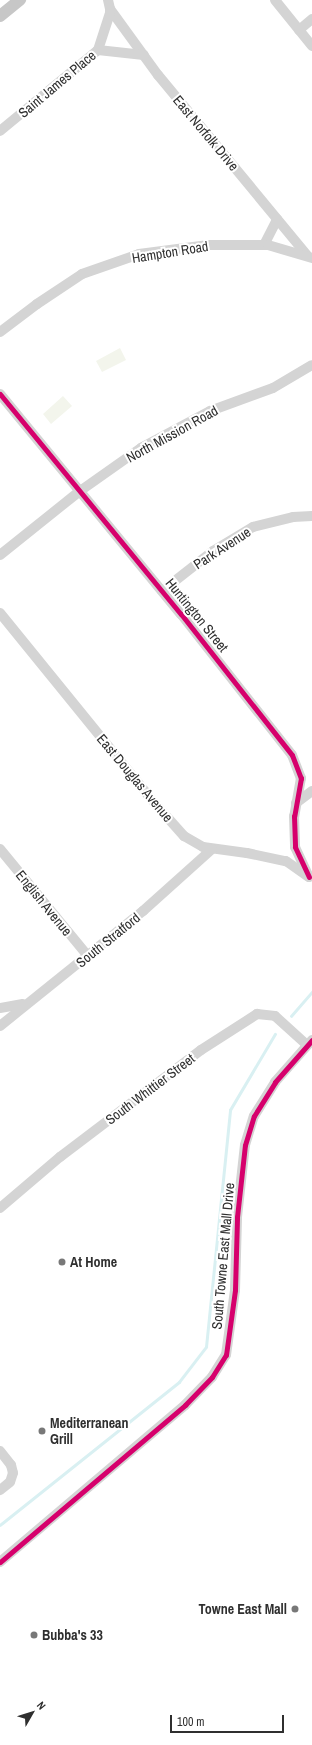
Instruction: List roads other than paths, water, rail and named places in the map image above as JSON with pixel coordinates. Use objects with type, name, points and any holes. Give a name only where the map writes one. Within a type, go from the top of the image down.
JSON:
[{"type":"main road","points":[[0,16],[20,0]]},
{"type":"street","points":[[275,0],[312,46]]},
{"type":"street","name":"Saint James Place","points":[[0,131],[98,50],[110,13],[109,4]]},
{"type":"street","name":"East Norfolk Drive","points":[[109,4],[158,75],[311,259]]},
{"type":"street","points":[[299,30],[312,18]]},
{"type":"street","points":[[98,50],[144,55]]},
{"type":"street","points":[[264,245],[278,219]]},
{"type":"street","name":"Hampton Road","points":[[0,332],[37,304],[82,274],[138,254],[208,245],[264,245],[311,259]]},
{"type":"street","name":"North Mission Road","points":[[0,556],[80,491],[154,440],[210,410],[273,388],[312,365]]},
{"type":"street","name":"Huntington Street","points":[[0,394],[162,590],[292,755],[301,778],[294,816],[295,847],[311,878]]},
{"type":"street","name":"Park Avenue","points":[[162,590],[213,551],[253,527],[293,517],[312,516]]},
{"type":"street","name":"East Douglas Avenue","points":[[0,613],[151,799],[184,836],[203,848],[248,852],[286,861],[311,878]]},
{"type":"street","points":[[296,803],[309,793],[312,781]]},
{"type":"street","name":"South Stratford","points":[[0,1026],[143,911],[212,848]]},
{"type":"street","name":"English Avenue","points":[[0,849],[88,956]]},
{"type":"street","points":[[0,1008],[21,1006],[28,1002]]},
{"type":"street","name":"South Whittier Street","points":[[0,1208],[60,1156],[201,1050],[257,1014],[275,1016],[310,1043]]},
{"type":"street","name":"South Towne East Mall Drive","points":[[0,1562],[185,1405],[212,1377],[226,1355],[235,1290],[237,1217],[245,1145],[254,1116],[275,1082],[310,1043]]},
{"type":"street","points":[[0,1451],[9,1462],[13,1473],[10,1482],[0,1490]]},
{"type":"waterway","points":[[291,1016],[312,992]]},
{"type":"waterway","points":[[0,1525],[179,1382],[206,1347],[230,1110],[275,1034]]},
{"type":"place","name":"At Home","points":[[62,1262]]},
{"type":"place","name":"Mediterranean Grill","points":[[42,1431]]},
{"type":"place","name":"Towne East Mall","points":[[295,1609]]},
{"type":"place","name":"Bubba's 33","points":[[34,1635]]}]
